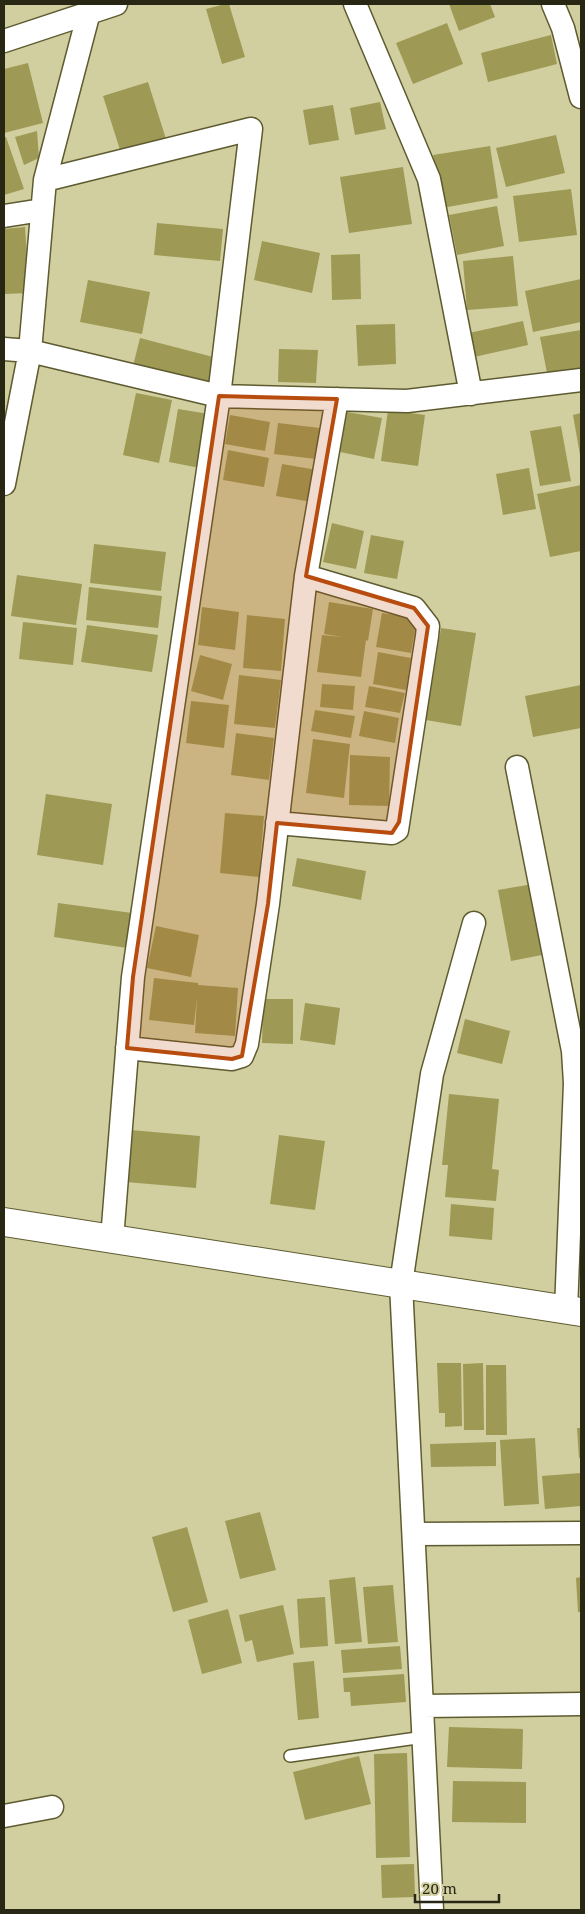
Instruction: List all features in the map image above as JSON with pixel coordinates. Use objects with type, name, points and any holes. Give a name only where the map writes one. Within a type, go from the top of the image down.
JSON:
[{"type":"street","points":[[4,41],[89,8],[116,4]]},
{"type":"street","points":[[355,4],[429,179],[471,394]]},
{"type":"street","points":[[553,4],[563,28],[581,97]]},
{"type":"street","points":[[4,484],[30,351],[45,180],[89,8]]},
{"type":"street","points":[[45,180],[251,129],[219,396],[133,977],[112,1239]]},
{"type":"street","points":[[4,216],[42,210]]},
{"type":"street","points":[[4,349],[30,351],[219,396],[406,402],[581,380]]},
{"type":"street","points":[[127,1048],[232,1060],[242,1056],[247,1044],[266,914],[306,576],[337,399]]},
{"type":"street","points":[[277,823],[392,833],[397,830],[427,636],[428,626],[414,608],[306,576]]},
{"type":"street","points":[[4,1222],[574,1311],[574,1067],[517,767]]},
{"type":"street","points":[[432,1910],[401,1284],[432,1074],[474,923]]},
{"type":"street","points":[[414,1534],[581,1533]]},
{"type":"street","points":[[422,1706],[581,1704]]},
{"type":"street","points":[[4,1816],[52,1807]]},
{"type":"lane","points":[[290,1756],[424,1737]]},
{"type":"highlighted area","points":[[219,396],[337,399],[306,576],[414,608],[428,626],[399,822],[392,833],[277,823],[268,904],[242,1056],[232,1059],[127,1048],[133,977]]},
{"type":"building","points":[[229,4],[245,57],[222,64],[206,9]]},
{"type":"building","points":[[449,4],[490,4],[495,17],[459,31]]},
{"type":"building","points":[[447,23],[463,64],[413,84],[396,43]]},
{"type":"building","points":[[551,35],[557,64],[488,82],[481,53]]},
{"type":"building","points":[[28,63],[43,123],[4,133],[4,69]]},
{"type":"building","points":[[148,82],[166,139],[121,153],[103,96]]},
{"type":"building","points":[[380,102],[386,129],[355,135],[350,108]]},
{"type":"building","points":[[333,105],[339,140],[309,145],[303,110]]},
{"type":"building","points":[[37,131],[39,158],[24,165],[15,137]]},
{"type":"building","points":[[556,135],[565,173],[506,187],[496,148]]},
{"type":"building","points":[[4,137],[6,137],[24,189],[4,195]]},
{"type":"building","points":[[490,146],[498,198],[442,208],[433,155]]},
{"type":"building","points":[[403,167],[412,224],[349,233],[340,177]]},
{"type":"building","points":[[571,189],[577,235],[519,242],[513,196]]},
{"type":"building","points":[[497,206],[504,246],[457,255],[449,215]]},
{"type":"building","points":[[157,223],[223,229],[220,261],[154,255]]},
{"type":"building","points":[[25,227],[29,293],[4,294],[4,229]]},
{"type":"building","points":[[262,241],[320,253],[312,293],[254,280]]},
{"type":"building","points":[[360,254],[361,299],[332,300],[331,255]]},
{"type":"building","points":[[513,256],[518,306],[467,310],[463,261]]},
{"type":"building","points":[[581,279],[581,322],[533,332],[525,291]]},
{"type":"building","points":[[88,280],[150,292],[142,334],[80,322]]},
{"type":"building","points":[[523,321],[528,345],[474,357],[469,333]]},
{"type":"building","points":[[395,324],[396,364],[358,366],[356,325]]},
{"type":"building","points":[[581,330],[581,372],[548,378],[540,337]]},
{"type":"building","points":[[140,338],[217,358],[210,386],[133,366]]},
{"type":"building","points":[[279,349],[318,350],[316,383],[278,382]]},
{"type":"building","points":[[136,393],[172,400],[159,463],[123,455]]},
{"type":"building","points":[[178,409],[209,414],[200,468],[169,462]]},
{"type":"building","points":[[388,410],[425,415],[418,466],[381,461]]},
{"type":"building","points":[[347,412],[382,418],[374,459],[340,452]]},
{"type":"building","points":[[581,413],[581,454],[580,455],[573,415]]},
{"type":"building","points":[[230,415],[270,422],[265,451],[225,444]]},
{"type":"building","points":[[278,423],[320,428],[316,459],[274,454]]},
{"type":"building","points":[[561,426],[571,481],[540,486],[530,431]]},
{"type":"building","points":[[228,450],[269,458],[264,487],[223,480]]},
{"type":"building","points":[[282,464],[317,470],[312,502],[276,496]]},
{"type":"building","points":[[529,468],[536,509],[503,515],[496,474]]},
{"type":"building","points":[[581,485],[581,551],[550,557],[537,494]]},
{"type":"building","points":[[332,523],[364,531],[356,569],[323,562]]},
{"type":"building","points":[[371,535],[404,541],[397,579],[364,573]]},
{"type":"building","points":[[94,544],[166,552],[161,591],[90,583]]},
{"type":"building","points":[[17,575],[82,584],[76,625],[11,616]]},
{"type":"building","points":[[89,587],[162,596],[158,628],[86,620]]},
{"type":"building","points":[[329,602],[373,609],[368,641],[366,640],[361,677],[317,672],[322,635],[343,637],[324,634]]},
{"type":"building","points":[[202,607],[239,612],[235,650],[198,645]]},
{"type":"building","points":[[382,613],[417,618],[411,653],[376,647]]},
{"type":"building","points":[[247,615],[285,619],[281,671],[243,668]]},
{"type":"building","points":[[23,622],[77,628],[73,665],[19,659]]},
{"type":"building","points":[[87,625],[158,635],[152,672],[81,662]]},
{"type":"building","points":[[441,628],[476,633],[461,726],[426,720]]},
{"type":"building","points":[[378,652],[411,658],[406,690],[373,684]]},
{"type":"building","points":[[200,655],[232,664],[223,700],[191,691]]},
{"type":"building","points":[[239,675],[281,680],[275,728],[234,724]]},
{"type":"building","points":[[322,684],[355,686],[353,710],[320,707]]},
{"type":"building","points":[[581,685],[581,728],[533,737],[525,696]]},
{"type":"building","points":[[369,686],[405,693],[400,713],[365,707]]},
{"type":"building","points":[[191,701],[229,705],[224,748],[186,743]]},
{"type":"building","points":[[315,710],[355,716],[351,738],[311,731]]},
{"type":"building","points":[[364,711],[399,718],[395,743],[359,736]]},
{"type":"building","points":[[236,733],[274,738],[269,780],[231,775]]},
{"type":"building","points":[[313,739],[350,744],[344,798],[306,793]]},
{"type":"building","points":[[350,755],[390,757],[389,806],[349,805]]},
{"type":"building","points":[[46,794],[112,804],[103,865],[37,855]]},
{"type":"building","points":[[225,813],[264,816],[259,877],[220,873]]},
{"type":"building","points":[[297,858],[366,871],[361,900],[292,886]]},
{"type":"building","points":[[533,884],[547,954],[511,961],[498,890]]},
{"type":"building","points":[[58,903],[132,913],[127,948],[54,937]]},
{"type":"building","points":[[156,926],[199,935],[191,977],[147,968]]},
{"type":"building","points":[[154,978],[198,983],[198,985],[238,988],[235,1036],[195,1033],[197,997],[194,1025],[149,1020]]},
{"type":"building","points":[[263,999],[293,999],[293,1044],[262,1043]]},
{"type":"building","points":[[305,1003],[340,1008],[335,1045],[300,1040]]},
{"type":"building","points":[[465,1019],[510,1031],[502,1064],[457,1053]]},
{"type":"building","points":[[449,1094],[499,1099],[492,1169],[499,1170],[496,1201],[445,1197],[448,1165],[442,1165]]},
{"type":"building","points":[[130,1130],[200,1136],[196,1188],[126,1182]]},
{"type":"building","points":[[279,1135],[325,1141],[315,1210],[270,1204]]},
{"type":"building","points":[[451,1204],[494,1208],[492,1240],[449,1236]]},
{"type":"building","points":[[437,1363],[461,1363],[462,1426],[445,1427],[445,1413],[439,1413]]},
{"type":"building","points":[[483,1363],[484,1430],[464,1430],[463,1364]]},
{"type":"building","points":[[486,1365],[506,1365],[507,1435],[486,1435]]},
{"type":"building","points":[[577,1428],[581,1428],[581,1458],[579,1458]]},
{"type":"building","points":[[535,1438],[539,1504],[504,1506],[500,1440]]},
{"type":"building","points":[[496,1442],[496,1466],[431,1467],[430,1444]]},
{"type":"building","points":[[581,1473],[581,1506],[545,1509],[542,1476]]},
{"type":"building","points":[[260,1512],[276,1570],[240,1579],[225,1521]]},
{"type":"building","points":[[187,1527],[208,1602],[173,1612],[152,1537]]},
{"type":"building","points":[[355,1577],[362,1642],[335,1644],[329,1580]]},
{"type":"building","points":[[581,1577],[581,1612],[578,1612],[576,1578]]},
{"type":"building","points":[[393,1585],[398,1642],[368,1644],[363,1587]]},
{"type":"building","points":[[325,1597],[328,1646],[300,1648],[297,1599]]},
{"type":"building","points":[[283,1605],[294,1654],[257,1662],[252,1640],[245,1642],[239,1615]]},
{"type":"building","points":[[228,1609],[242,1663],[202,1674],[188,1620]]},
{"type":"building","points":[[400,1646],[402,1669],[343,1673],[341,1650]]},
{"type":"building","points":[[314,1661],[319,1718],[298,1720],[293,1663]]},
{"type":"building","points":[[404,1674],[406,1702],[351,1706],[350,1692],[344,1692],[343,1678]]},
{"type":"building","points":[[449,1727],[523,1729],[522,1769],[447,1767]]},
{"type":"building","points":[[407,1753],[410,1857],[376,1858],[374,1754]]},
{"type":"building","points":[[359,1756],[371,1804],[305,1820],[293,1772]]},
{"type":"building","points":[[453,1781],[526,1782],[526,1823],[452,1822]]},
{"type":"building","points":[[414,1864],[415,1897],[382,1898],[381,1865]]}]
